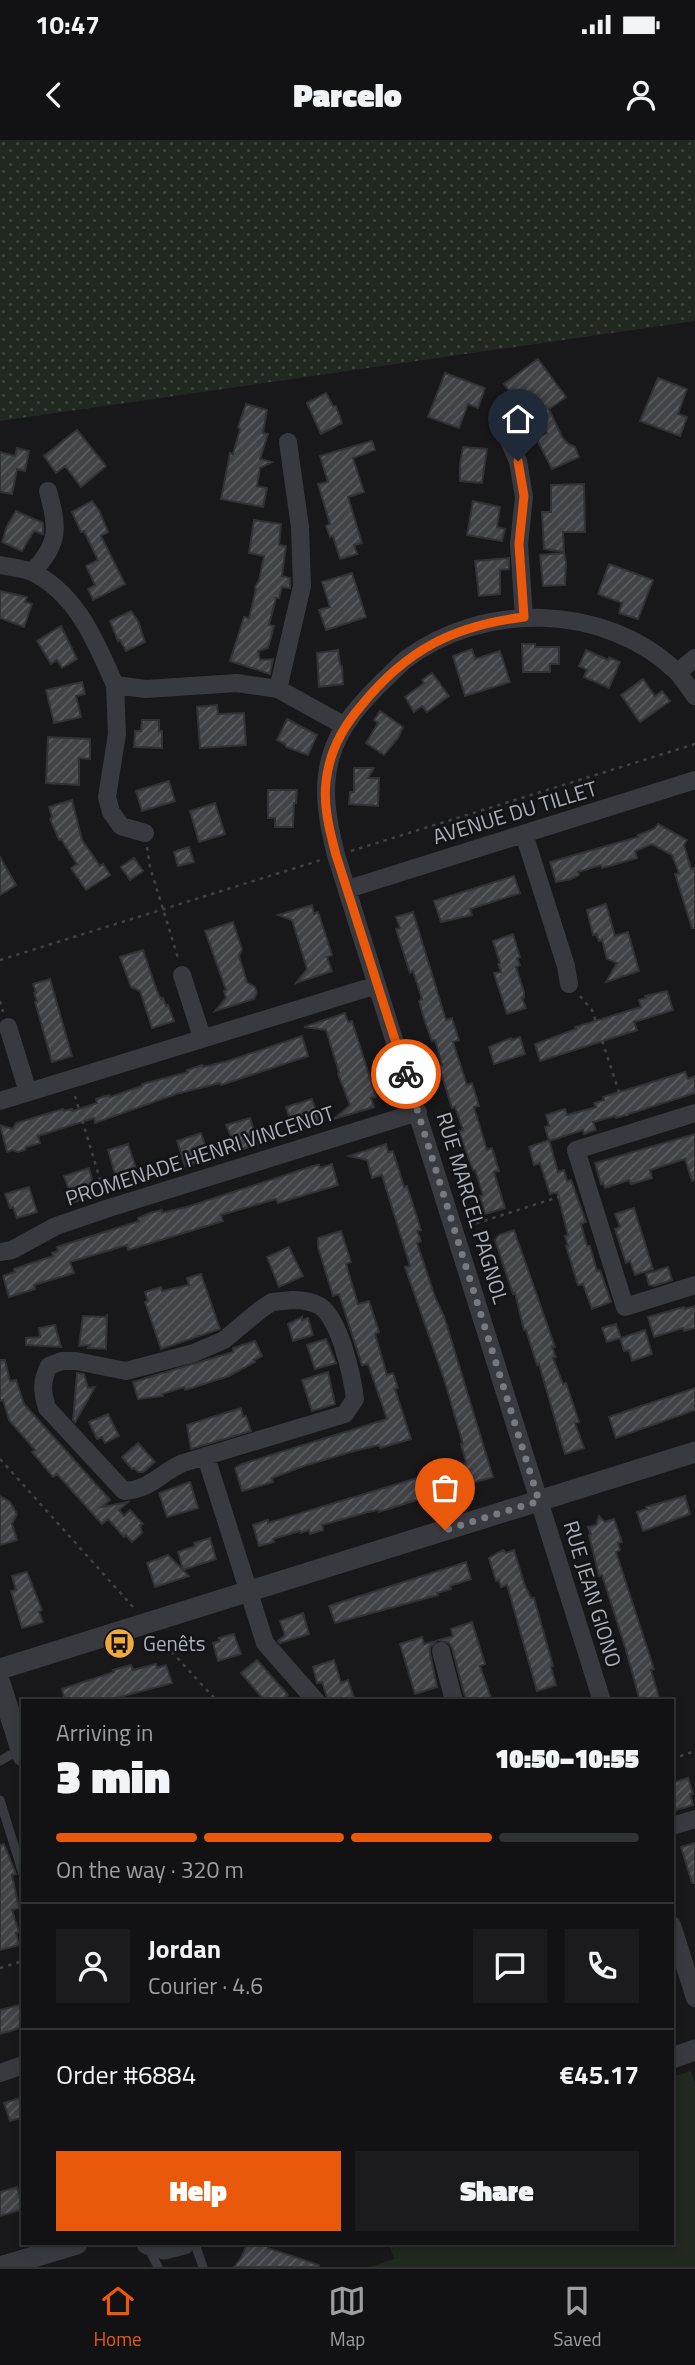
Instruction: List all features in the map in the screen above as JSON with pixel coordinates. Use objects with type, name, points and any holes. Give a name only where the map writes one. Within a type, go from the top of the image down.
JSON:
[{"type":"street","points":[[502,425],[518,461],[524,496],[519,544],[524,617]]},
{"type":"street","points":[[278,689],[302,586],[300,527],[288,442]]},
{"type":"street","points":[[32,572],[46,558],[54,538],[56,527],[48,491]]},
{"type":"street","points":[[0,565],[32,572],[55,588],[77,610],[95,641],[115,685],[117,734],[107,797],[111,812],[121,826],[145,833]]},
{"type":"street","name":"RUE MARCEL PAGNOL","points":[[539,1501],[336,855],[327,820],[326,783],[331,755],[345,726],[372,692],[405,660],[437,642],[476,626],[524,617],[560,618],[591,625],[633,641],[678,672],[695,696]]},
{"type":"street","points":[[678,672],[695,658]]},
{"type":"street","points":[[115,685],[146,690],[237,684],[278,689],[345,726]]},
{"type":"street","name":"AVENUE DU TILLET","points":[[348,889],[695,780]]},
{"type":"street","points":[[524,834],[566,966],[569,984]]},
{"type":"street","points":[[183,975],[202,1037]]},
{"type":"street","points":[[0,1101],[377,985]]},
{"type":"street","points":[[8,1027],[28,1092]]},
{"type":"street","name":"PROMENADE HENRI VINCENOT","points":[[0,1252],[12,1250],[57,1226],[109,1208],[418,1112]]},
{"type":"street","points":[[695,1113],[576,1150],[625,1307],[695,1285]]},
{"type":"street","points":[[306,1300],[321,1307],[334,1321],[353,1383],[355,1399],[345,1414],[206,1457],[164,1471],[145,1488],[124,1491],[47,1408],[42,1393],[42,1380],[49,1366],[76,1361],[126,1371],[207,1349],[224,1340],[272,1302],[306,1300]]},
{"type":"street","points":[[0,1669],[695,1452]]},
{"type":"street","points":[[206,1457],[265,1643],[314,1699]]},
{"type":"street","name":"RUE JEAN GIONO","points":[[539,1501],[601,1699]]},
{"type":"street","points":[[441,1651],[453,1699]]},
{"type":"street","points":[[0,1683],[21,1743]]},
{"type":"street","points":[[674,1825],[695,1819]]},
{"type":"street","points":[[674,1931],[695,1998]]},
{"type":"street","points":[[674,2057],[695,2050]]},
{"type":"street","points":[[0,2073],[21,2066]]},
{"type":"street","points":[[0,2267],[74,2245]]},
{"type":"street","points":[[149,2245],[179,2253]]},
{"type":"lane","points":[[0,1761],[21,1743]]},
{"type":"lane","points":[[0,1800],[21,1868]]},
{"type":"lane","points":[[147,2245],[158,2267]]},
{"type":"lane","points":[[195,2245],[203,2267]]},
{"type":"path","points":[[145,833],[150,867],[183,975]]},
{"type":"path","points":[[569,984],[593,1010],[633,1132]]},
{"type":"path","points":[[69,1079],[109,1208]]},
{"type":"path","points":[[454,1230],[588,1188]]},
{"type":"path","points":[[0,1459],[134,1608],[142,1624],[159,1638],[215,1699]]},
{"type":"path","points":[[674,1758],[695,1751]]},
{"type":"path","points":[[0,1968],[21,1962]]},
{"type":"shaded area","points":[[0,140],[695,140],[695,321],[0,421]]},
{"type":"shaded area","points":[[691,2071],[695,2083],[695,2267],[370,2267],[394,2259],[389,2245],[674,2245],[674,2076]]},
{"type":"building","points":[[538,359],[566,397],[549,409],[562,437],[575,447],[579,457],[552,469],[536,438],[547,433],[539,415],[524,395],[516,401],[504,384]]},
{"type":"building","points":[[445,373],[485,388],[478,408],[468,404],[459,428],[428,417]]},
{"type":"building","points":[[658,378],[687,389],[678,414],[687,417],[680,436],[640,421]]},
{"type":"building","points":[[326,393],[333,406],[336,406],[342,423],[321,434],[307,403]]},
{"type":"building","points":[[246,404],[267,410],[263,433],[268,434],[260,459],[272,462],[260,468],[257,486],[267,488],[263,507],[221,499],[230,453],[233,454]]},
{"type":"building","points":[[77,430],[106,466],[81,487],[65,466],[56,473],[44,456]]},
{"type":"building","points":[[372,441],[375,450],[353,458],[364,492],[348,497],[362,543],[354,545],[357,554],[340,559],[333,536],[330,537],[326,526],[330,524],[318,484],[328,482],[320,456]]},
{"type":"building","points":[[463,447],[487,449],[482,483],[460,481]]},
{"type":"building","points":[[17,448],[29,451],[25,471],[17,469],[12,494],[0,492],[0,452],[15,456]]},
{"type":"building","points":[[584,484],[585,532],[563,532],[564,552],[544,549],[542,512],[551,512],[551,485]]},
{"type":"building","points":[[92,501],[108,532],[101,536],[125,584],[93,600],[88,589],[95,585],[86,566],[98,560],[72,512]]},
{"type":"building","points":[[473,501],[500,507],[497,527],[505,529],[502,541],[467,535]]},
{"type":"building","points":[[16,511],[43,523],[43,534],[34,531],[22,551],[2,542]]},
{"type":"building","points":[[254,520],[281,524],[279,545],[286,546],[282,576],[290,578],[290,588],[282,587],[279,598],[276,598],[269,625],[274,626],[268,648],[258,651],[260,660],[273,659],[270,674],[230,661],[244,617],[249,618],[264,556],[249,553]]},
{"type":"building","points":[[564,553],[565,585],[543,586],[540,555]]},
{"type":"building","points":[[509,558],[509,569],[500,570],[500,594],[479,596],[475,561]]},
{"type":"building","points":[[609,564],[653,580],[638,619],[619,613],[622,603],[598,594]]},
{"type":"building","points":[[352,573],[366,617],[326,630],[319,610],[330,607],[322,582]]},
{"type":"building","points":[[0,591],[27,597],[25,602],[32,604],[24,627],[0,618]]},
{"type":"building","points":[[131,611],[138,621],[145,642],[126,651],[120,640],[118,641],[110,621]]},
{"type":"building","points":[[61,626],[77,659],[62,668],[57,660],[51,664],[37,641]]},
{"type":"building","points":[[522,644],[559,647],[559,664],[550,664],[550,672],[523,672]]},
{"type":"building","points":[[472,649],[475,659],[500,651],[510,682],[465,696],[453,656]]},
{"type":"building","points":[[338,650],[343,684],[319,687],[317,653]]},
{"type":"building","points":[[586,650],[608,660],[609,657],[620,662],[609,688],[584,677],[587,670],[579,666]]},
{"type":"building","points":[[432,673],[449,696],[427,712],[422,706],[414,712],[405,697],[424,683],[422,680]]},
{"type":"building","points":[[643,679],[655,696],[662,691],[670,701],[640,722],[621,695]]},
{"type":"building","points":[[82,682],[85,694],[76,696],[81,717],[54,723],[46,690]]},
{"type":"building","points":[[217,705],[218,714],[244,713],[246,745],[200,748],[197,707]]},
{"type":"building","points":[[380,711],[403,727],[384,755],[366,743],[378,723],[374,720]]},
{"type":"building","points":[[287,719],[317,735],[308,755],[286,747],[277,740]]},
{"type":"building","points":[[142,720],[159,720],[162,748],[134,747],[135,731],[141,731]]},
{"type":"building","points":[[48,737],[90,739],[90,759],[79,758],[79,785],[46,783]]},
{"type":"building","points":[[354,768],[374,768],[368,778],[379,778],[378,806],[349,804],[350,792],[354,792]]},
{"type":"building","points":[[169,781],[175,801],[142,811],[136,791]]},
{"type":"building","points":[[268,790],[297,790],[293,827],[275,827],[275,818],[268,818]]},
{"type":"building","points":[[72,800],[82,840],[100,866],[103,864],[110,875],[86,890],[71,868],[77,864],[61,839],[59,840],[50,819],[52,817],[49,807]]},
{"type":"building","points":[[215,803],[225,834],[199,842],[190,811]]},
{"type":"building","points":[[658,824],[687,840],[684,845],[691,869],[695,868],[695,928],[692,928],[675,874],[679,873],[672,855],[652,844],[635,851],[637,858],[602,868],[601,865],[578,872],[579,875],[571,879],[556,882],[550,862],[638,837]]},
{"type":"building","points":[[189,847],[194,862],[178,866],[174,852]]},
{"type":"building","points":[[0,857],[16,885],[0,895]]},
{"type":"building","points":[[134,858],[143,871],[130,880],[121,867]]},
{"type":"building","points":[[514,876],[520,893],[470,909],[472,915],[441,922],[434,901]]},
{"type":"building","points":[[606,904],[615,936],[628,932],[639,971],[606,982],[617,963],[607,959],[602,940],[599,941],[596,934],[593,935],[587,910]]},
{"type":"building","points":[[312,905],[314,914],[318,912],[332,955],[327,957],[332,971],[296,983],[307,969],[292,920],[278,915]]},
{"type":"building","points":[[413,912],[446,1020],[452,1018],[459,1040],[453,1042],[467,1085],[472,1083],[479,1106],[474,1107],[487,1150],[492,1148],[499,1171],[494,1172],[505,1208],[485,1214],[480,1196],[483,1195],[459,1131],[463,1130],[455,1107],[452,1108],[439,1066],[442,1065],[435,1040],[432,1041],[424,1019],[419,1001],[422,999],[413,971],[410,973],[396,929],[400,928],[396,917]]},
{"type":"building","points":[[233,922],[242,949],[239,956],[247,982],[255,987],[257,993],[254,999],[215,1011],[226,998],[226,990],[205,931]]},
{"type":"building","points":[[513,934],[520,957],[517,958],[520,965],[516,967],[526,1008],[507,1014],[494,973],[501,972],[493,941]]},
{"type":"building","points":[[143,950],[157,991],[166,1006],[168,1005],[174,1021],[152,1028],[140,991],[131,987],[120,957]]},
{"type":"building","points":[[50,979],[72,1056],[52,1062],[35,1002],[33,984]]},
{"type":"building","points":[[667,991],[673,1010],[634,1022],[637,1030],[540,1061],[535,1044],[576,1029],[575,1027],[641,1007],[639,1000],[646,998],[645,996]]},
{"type":"building","points":[[345,1013],[348,1022],[352,1021],[376,1097],[371,1098],[374,1107],[334,1119],[350,1105],[326,1030],[304,1027]]},
{"type":"building","points":[[302,1036],[308,1056],[221,1085],[220,1083],[176,1094],[95,1123],[94,1118],[38,1136],[40,1143],[26,1147],[25,1150],[7,1152],[0,1125],[13,1129],[16,1123],[63,1109],[73,1111],[97,1103],[96,1099],[188,1072],[187,1070],[202,1065],[203,1067],[228,1061]]},
{"type":"building","points":[[520,1037],[525,1054],[494,1064],[489,1047]]},
{"type":"building","points":[[685,1072],[688,1079],[695,1076],[695,1093],[616,1118],[615,1116],[593,1122],[596,1130],[584,1134],[583,1130],[549,1141],[545,1127],[549,1126],[546,1115],[565,1109],[567,1115],[596,1107],[594,1103],[604,1100],[603,1097]]},
{"type":"building","points":[[312,1099],[320,1123],[306,1128],[305,1124],[293,1128],[286,1107]]},
{"type":"building","points":[[250,1118],[258,1144],[237,1151],[226,1125]]},
{"type":"building","points":[[201,1133],[206,1148],[202,1148],[206,1160],[185,1166],[177,1141]]},
{"type":"building","points":[[695,1134],[695,1180],[692,1181],[685,1159],[650,1170],[652,1178],[631,1184],[629,1180],[605,1188],[603,1183],[601,1184],[595,1163]]},
{"type":"building","points":[[549,1140],[558,1172],[564,1170],[567,1181],[571,1180],[586,1222],[581,1224],[587,1246],[590,1246],[597,1271],[600,1270],[611,1302],[592,1309],[583,1284],[578,1285],[566,1246],[565,1236],[568,1235],[557,1192],[550,1194],[540,1163],[534,1165],[529,1147]]},
{"type":"building","points":[[128,1144],[138,1175],[117,1181],[108,1150]]},
{"type":"building","points":[[386,1144],[388,1152],[393,1151],[404,1187],[407,1186],[421,1230],[417,1231],[421,1241],[417,1243],[444,1316],[493,1477],[472,1483],[464,1464],[463,1444],[444,1379],[405,1267],[410,1266],[382,1175],[372,1178],[367,1160],[349,1156]]},
{"type":"building","points":[[332,1164],[338,1185],[278,1203],[276,1199],[221,1215],[223,1221],[128,1250],[127,1245],[70,1262],[74,1273],[34,1285],[35,1289],[9,1297],[3,1276],[15,1272],[14,1269],[53,1256],[52,1253],[58,1251],[57,1247],[139,1221],[138,1218],[150,1213],[190,1206],[313,1166],[319,1165],[320,1168]]},
{"type":"building","points":[[89,1168],[94,1196],[73,1202],[64,1176]]},
{"type":"building","points":[[29,1187],[37,1212],[17,1218],[5,1194]]},
{"type":"building","points":[[634,1208],[653,1269],[635,1275],[630,1261],[626,1263],[615,1229],[620,1227],[615,1214]]},
{"type":"building","points":[[514,1230],[555,1347],[552,1347],[556,1357],[553,1358],[563,1384],[566,1383],[579,1422],[575,1423],[584,1448],[565,1454],[539,1364],[537,1365],[524,1330],[515,1293],[513,1294],[495,1240],[499,1235]]},
{"type":"building","points":[[341,1231],[351,1262],[346,1264],[358,1304],[369,1301],[379,1332],[375,1334],[387,1375],[393,1373],[398,1388],[395,1389],[411,1439],[380,1448],[379,1445],[354,1451],[304,1466],[272,1478],[273,1482],[242,1491],[235,1468],[242,1464],[387,1419],[368,1364],[362,1365],[339,1294],[333,1296],[318,1247],[318,1238]]},
{"type":"building","points":[[289,1247],[303,1276],[279,1287],[267,1257]]},
{"type":"building","points":[[668,1267],[672,1280],[649,1285],[646,1274]]},
{"type":"building","points":[[201,1274],[220,1329],[161,1349],[145,1302],[148,1301],[145,1292],[161,1287],[162,1291],[189,1285],[187,1278]]},
{"type":"building","points":[[695,1306],[695,1328],[684,1331],[683,1328],[654,1337],[648,1317]]},
{"type":"building","points":[[107,1314],[106,1349],[88,1348],[90,1345],[79,1346],[83,1316],[106,1317]]},
{"type":"building","points":[[302,1317],[302,1320],[308,1318],[313,1335],[293,1341],[288,1324]]},
{"type":"building","points":[[616,1324],[621,1338],[645,1330],[652,1354],[632,1361],[629,1350],[624,1351],[620,1338],[607,1342],[602,1328]]},
{"type":"building","points":[[55,1325],[61,1347],[26,1345],[26,1338],[40,1337],[39,1328]]},
{"type":"building","points":[[326,1339],[336,1363],[315,1369],[307,1345]]},
{"type":"building","points":[[255,1341],[262,1356],[229,1376],[185,1390],[184,1387],[162,1394],[163,1396],[138,1399],[133,1382],[233,1352],[233,1348]]},
{"type":"building","points":[[0,1360],[5,1360],[10,1381],[16,1380],[24,1404],[110,1500],[102,1507],[128,1502],[119,1510],[124,1516],[130,1510],[143,1524],[140,1525],[142,1533],[132,1542],[108,1519],[102,1524],[57,1474],[53,1477],[32,1452],[35,1450],[9,1420],[3,1400],[0,1401]]},
{"type":"building","points":[[328,1372],[335,1404],[312,1411],[302,1380]]},
{"type":"building","points":[[77,1373],[84,1374],[88,1388],[95,1387],[75,1422],[73,1420]]},
{"type":"building","points":[[695,1388],[695,1410],[616,1438],[609,1417]]},
{"type":"building","points":[[241,1408],[251,1431],[191,1449],[187,1425]]},
{"type":"building","points":[[108,1414],[119,1436],[105,1443],[102,1437],[97,1439],[89,1422]]},
{"type":"building","points":[[138,1443],[155,1462],[143,1472],[132,1469],[122,1457]]},
{"type":"building","points":[[434,1473],[441,1492],[379,1512],[368,1512],[322,1525],[323,1530],[310,1534],[309,1530],[300,1531],[259,1546],[253,1525],[268,1520],[268,1523]]},
{"type":"building","points":[[190,1482],[198,1508],[167,1517],[159,1493]]},
{"type":"building","points":[[0,1496],[10,1502],[17,1514],[12,1524],[17,1540],[0,1545]]},
{"type":"building","points":[[685,1496],[690,1514],[643,1531],[637,1512]]},
{"type":"building","points":[[599,1516],[605,1522],[614,1519],[622,1542],[618,1543],[620,1550],[616,1552],[654,1669],[651,1670],[659,1699],[639,1699],[602,1575],[599,1576],[588,1527],[596,1525]]},
{"type":"building","points":[[210,1538],[216,1559],[183,1570],[178,1552]]},
{"type":"building","points":[[503,1550],[506,1553],[514,1550],[525,1586],[531,1598],[534,1598],[553,1666],[551,1667],[556,1685],[537,1691],[507,1585],[501,1587],[499,1580],[496,1581],[489,1558]]},
{"type":"building","points":[[168,1555],[189,1576],[155,1587],[147,1563]]},
{"type":"building","points":[[466,1562],[471,1579],[450,1586],[451,1589],[437,1593],[438,1595],[335,1623],[329,1606]]},
{"type":"building","points":[[27,1572],[42,1610],[39,1612],[43,1622],[22,1628],[11,1591],[16,1590],[12,1576]]},
{"type":"building","points":[[303,1613],[309,1634],[280,1643],[278,1641],[285,1635],[280,1621]]},
{"type":"building","points":[[472,1622],[485,1664],[480,1666],[491,1699],[465,1699],[452,1648],[449,1643],[439,1640],[453,1636],[451,1629]]},
{"type":"building","points":[[234,1634],[241,1654],[218,1661],[213,1643],[220,1641],[219,1638]]},
{"type":"building","points":[[422,1637],[424,1644],[437,1641],[430,1647],[430,1653],[437,1687],[415,1694],[400,1644]]},
{"type":"building","points":[[257,1660],[288,1695],[283,1699],[263,1699],[241,1673]]},
{"type":"building","points":[[334,1660],[341,1683],[348,1680],[354,1699],[327,1699],[322,1682],[317,1683],[313,1667]]},
{"type":"building","points":[[156,1664],[157,1668],[166,1665],[172,1683],[112,1699],[64,1699],[62,1689],[131,1665],[133,1670]]},
{"type":"building","points":[[688,1778],[693,1805],[676,1810],[674,1782]]},
{"type":"building","points":[[695,1843],[695,1883],[692,1883],[681,1847]]},
{"type":"building","points":[[4,1844],[16,1874],[12,1875],[19,1908],[12,1910],[19,1932],[16,1933],[19,1945],[0,1950],[0,1845]]},
{"type":"building","points":[[21,2005],[21,2028],[0,2034],[0,2010]]},
{"type":"building","points":[[21,2098],[21,2118],[10,2121],[4,2103]]},
{"type":"building","points":[[17,2187],[21,2210],[0,2216],[0,2192]]},
{"type":"building","points":[[247,2245],[270,2245],[268,2248],[319,2265],[234,2267]]},
{"type":"way so far","points":[[406,1074],[539,1501],[445,1530]]},
{"type":"place","name":"Genêts","points":[[120,1644]]},
{"type":"route","points":[[406,1074],[327,820],[326,783],[331,755],[345,726],[372,692],[405,660],[437,642],[476,626],[524,617],[519,544],[524,496],[518,461]]}]
